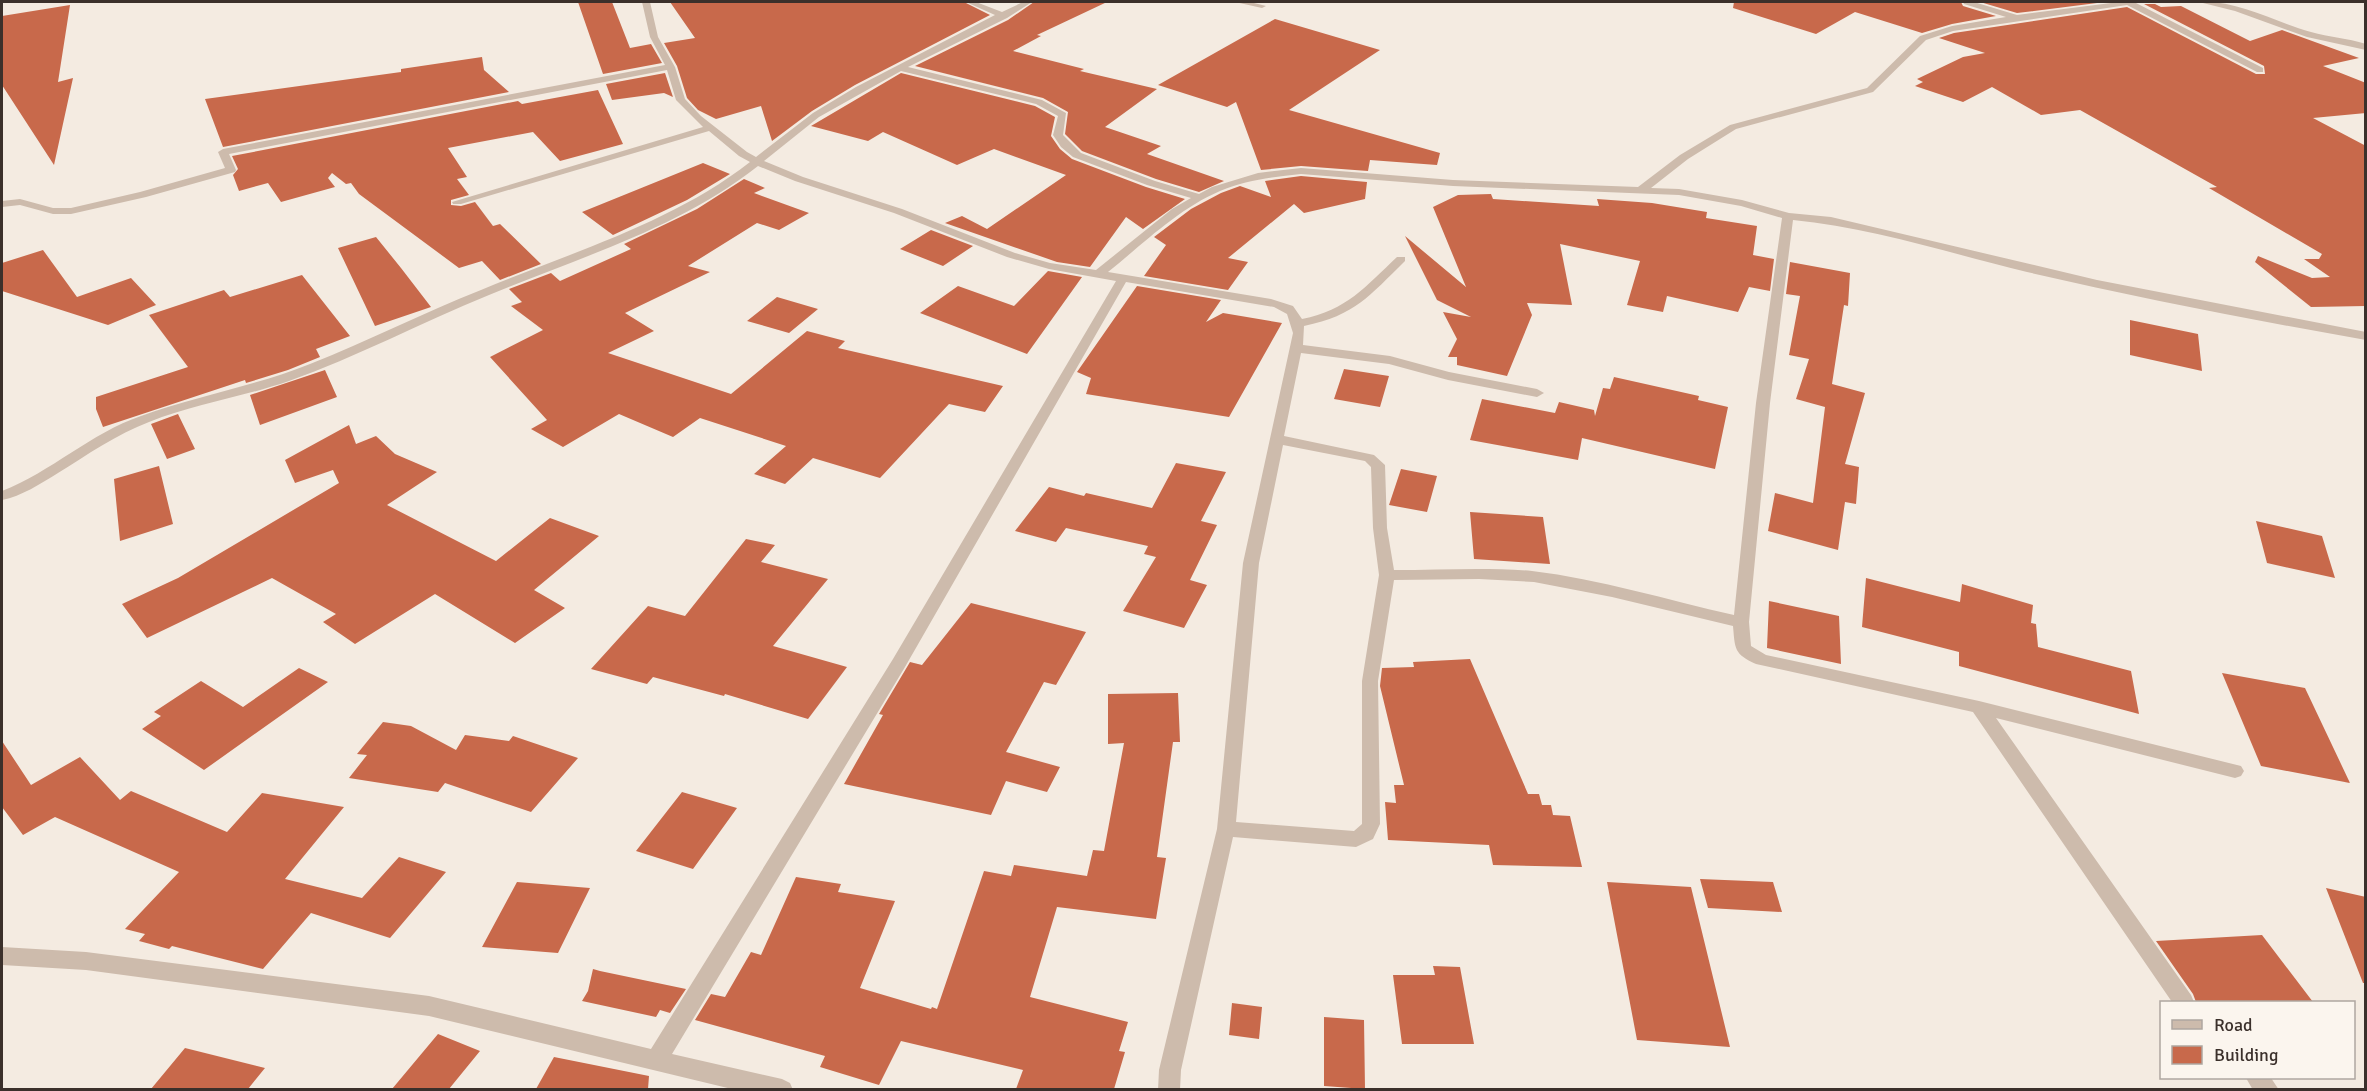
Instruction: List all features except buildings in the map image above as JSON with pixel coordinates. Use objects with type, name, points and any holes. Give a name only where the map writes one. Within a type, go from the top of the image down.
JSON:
[{"type":"street","points":[[646,2],[654,37],[670,67],[681,100],[710,128],[743,154],[799,179],[898,211],[1011,255],[1049,266],[1281,305],[1292,310],[1297,317],[1299,333],[1251,563],[1226,829],[1170,1070],[1169,1089]]},
{"type":"street","points":[[970,2],[1004,16]]},
{"type":"street","points":[[2,496],[25,488],[90,447],[144,419],[282,380],[485,292],[552,267],[660,221],[731,182],[816,115],[1028,2]]},
{"type":"street","points":[[1239,2],[1262,6]]},
{"type":"street","points":[[1968,2],[2017,18]]},
{"type":"street","points":[[2127,2],[2260,70]]},
{"type":"street","points":[[1641,190],[1684,157],[1733,127],[1870,90],[1923,38],[1944,31],[2017,18],[2133,2]]},
{"type":"street","points":[[2203,2],[2237,9],[2310,35],[2347,41],[2366,47]]},
{"type":"street","points":[[2,204],[20,202],[54,211],[71,211],[142,195],[231,170],[223,152],[670,67]]},
{"type":"street","points":[[901,68],[1039,102],[1063,115],[1058,135],[1065,146],[1077,155],[1151,183],[1201,198]]},
{"type":"street","points":[[457,202],[710,128]]},
{"type":"street","points":[[1099,274],[1176,211],[1216,189],[1262,175],[1301,171],[1454,183],[1679,192],[1742,202],[1788,216],[1831,220],[2114,289],[2366,336]]},
{"type":"street","points":[[1788,216],[1763,403],[1741,622],[1743,648],[1749,654],[1762,660],[1979,707],[2235,771]]},
{"type":"street","points":[[1298,324],[1326,318],[1354,304],[1401,259]]},
{"type":"street","points":[[657,1059],[900,663],[1123,278]]},
{"type":"street","points":[[1295,348],[1390,360],[1448,376],[1537,393]]},
{"type":"street","points":[[1226,829],[1356,839],[1366,834],[1371,824],[1371,681],[1387,575],[1380,528],[1378,465],[1369,458],[1276,439]]},
{"type":"street","points":[[1387,575],[1481,573],[1532,577],[1613,591],[1741,622]]},
{"type":"street","points":[[1979,707],[2183,1001]]},
{"type":"street","points":[[2,956],[86,961],[429,1006],[782,1089]]}]
